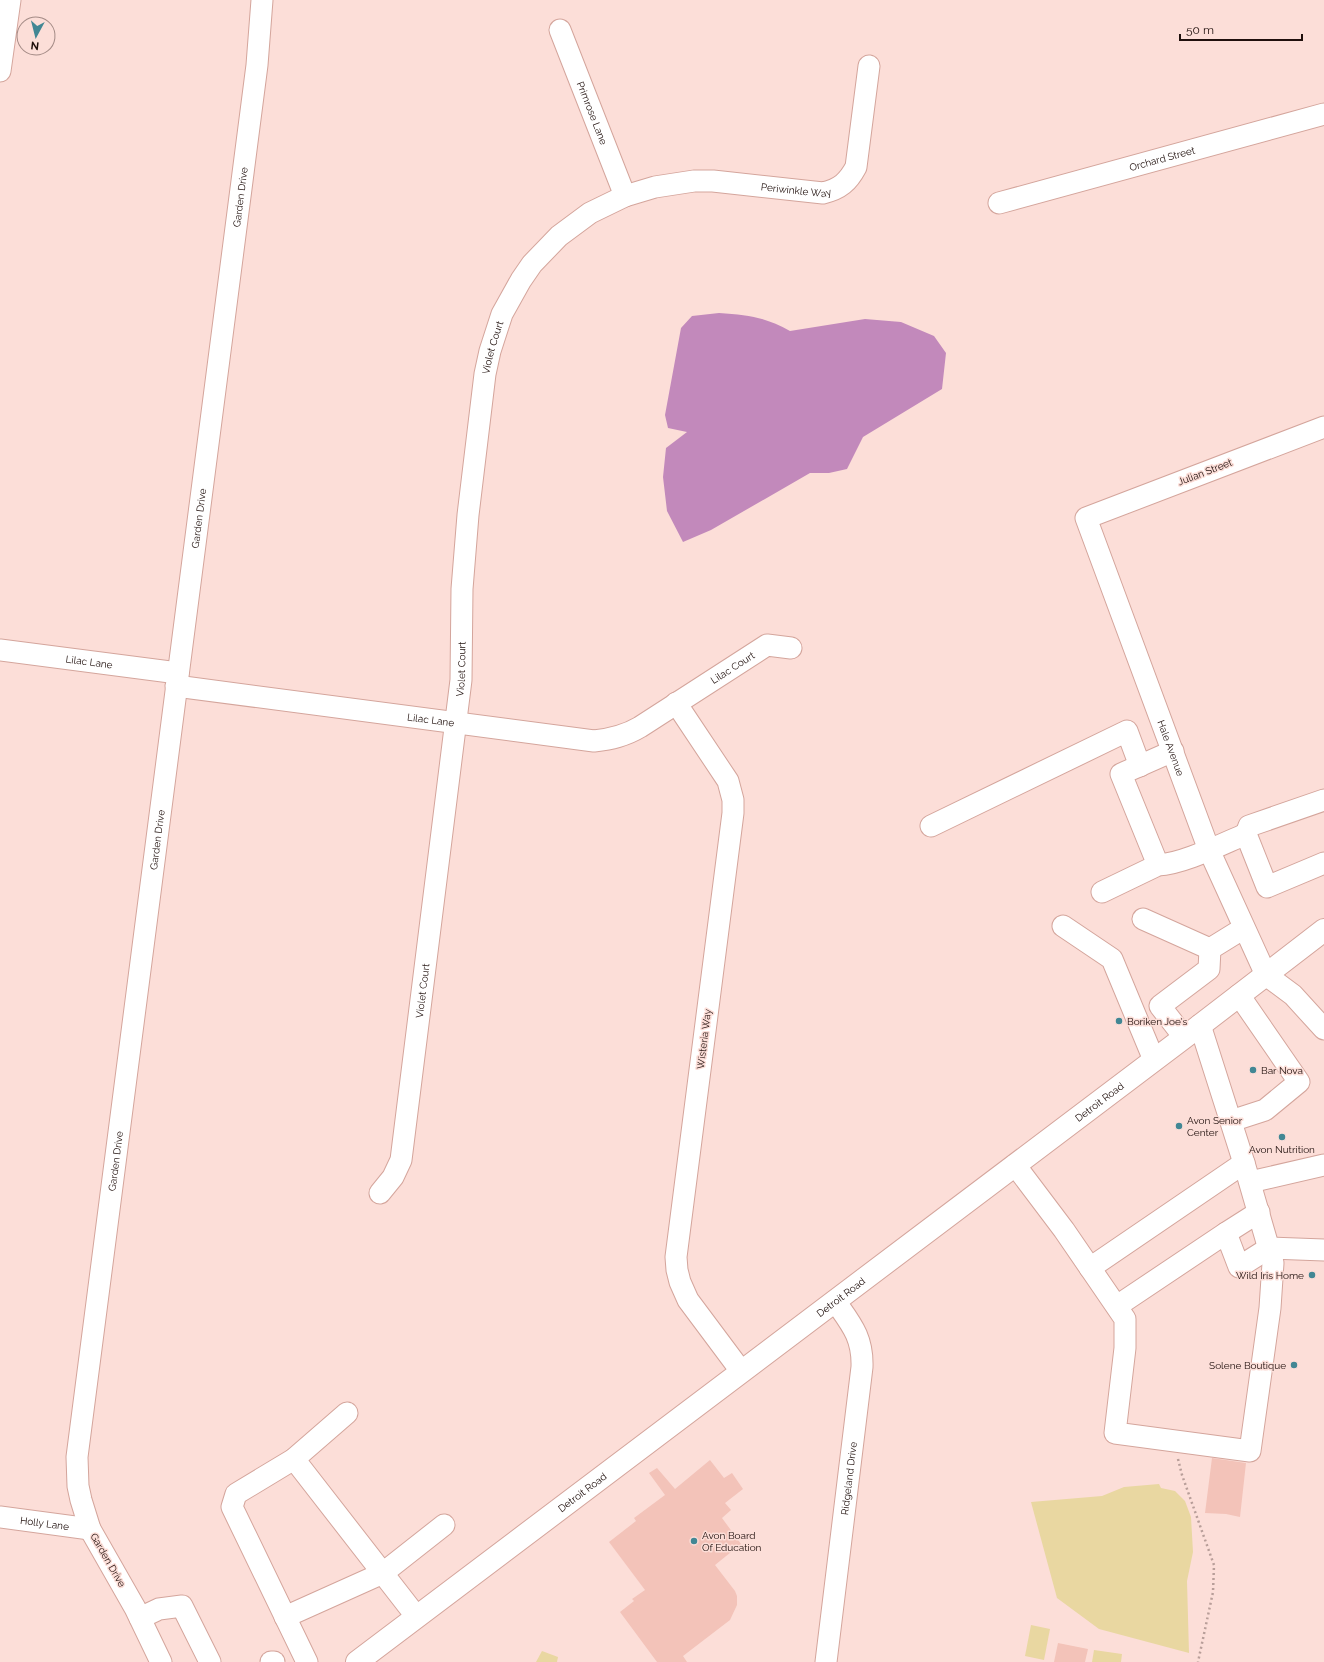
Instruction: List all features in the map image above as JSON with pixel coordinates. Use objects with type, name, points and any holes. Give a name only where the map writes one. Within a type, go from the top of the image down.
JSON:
[{"type":"main road","name":"Detroit Road","points":[[357,1662],[1324,930]]},
{"type":"street","points":[[0,71],[10,0]]},
{"type":"street","name":"Garden Drive","points":[[161,1662],[140,1618],[90,1529],[80,1493],[77,1457],[258,58],[262,0]]},
{"type":"street","name":"Primrose Lane","points":[[560,30],[625,196]]},
{"type":"street","name":"Periwinkle Way","points":[[625,196],[655,186],[694,181],[713,181],[823,193],[832,191],[844,185],[856,167],[869,66]]},
{"type":"street","name":"Orchard Street","points":[[999,203],[1324,114]]},
{"type":"street","name":"Violet Court","points":[[380,1193],[393,1176],[401,1160],[461,680],[462,589],[468,515],[486,374],[495,332],[508,302],[521,280],[545,250],[559,236],[580,220],[607,204],[625,196]]},
{"type":"street","name":"Julian Street","points":[[1086,518],[1324,427]]},
{"type":"street","name":"Hale Avenue","points":[[1086,518],[1209,850],[1266,975]]},
{"type":"street","name":"Lilac Court","points":[[676,703],[767,645],[791,648]]},
{"type":"street","name":"Lilac Lane","points":[[0,650],[177,680],[455,723],[594,740],[607,740],[627,735],[676,703]]},
{"type":"street","name":"Wisteria Way","points":[[676,703],[728,781],[733,800],[733,812],[676,1257],[677,1270],[680,1282],[688,1300],[741,1371]]},
{"type":"street","points":[[931,826],[1127,731],[1140,766]]},
{"type":"street","points":[[1158,865],[1121,774],[1173,751]]},
{"type":"street","points":[[1324,800],[1249,826],[1246,834],[1267,887],[1324,863]]},
{"type":"street","points":[[1102,892],[1158,865],[1167,865],[1209,850],[1246,834]]},
{"type":"street","points":[[1143,919],[1210,949]]},
{"type":"street","points":[[1063,926],[1112,959],[1154,1060]]},
{"type":"street","points":[[1210,949],[1244,928]]},
{"type":"street","points":[[1015,1165],[1064,1230],[1125,1319],[1125,1348],[1115,1433],[1250,1451],[1270,1308],[1273,1263],[1231,1122],[1192,1031],[1160,1006],[1209,969],[1210,949]]},
{"type":"street","points":[[1266,975],[1293,995],[1323,1026]]},
{"type":"street","points":[[1231,1122],[1265,1110],[1299,1082],[1239,995]]},
{"type":"street","points":[[1090,1268],[1247,1172],[1324,1165]]},
{"type":"street","points":[[1117,1306],[1259,1212]]},
{"type":"street","points":[[1226,1233],[1239,1267],[1269,1248],[1324,1250]]},
{"type":"street","name":"Ridgeland Drive","points":[[826,1662],[862,1367],[860,1342],[848,1320],[835,1301]]},
{"type":"street","points":[[307,1662],[232,1507],[236,1494],[294,1459],[347,1413]]},
{"type":"street","points":[[294,1459],[416,1616]]},
{"type":"street","name":"Holly Lane","points":[[0,1517],[90,1529]]},
{"type":"street","points":[[285,1617],[383,1573],[444,1525]]},
{"type":"street","points":[[140,1618],[159,1609],[182,1606],[210,1662]]},
{"type":"path","points":[[1173,1441],[1182,1475],[1214,1565],[1213,1592],[1198,1662]]},
{"type":"shaded area","points":[[719,313],[764,320],[790,331],[865,319],[901,322],[934,336],[946,353],[942,389],[863,437],[847,469],[829,473],[810,473],[711,530],[683,542],[667,511],[663,477],[666,448],[687,432],[668,428],[665,415],[681,328],[692,316]]},
{"type":"shaded area","points":[[1159,1484],[1161,1488],[1175,1491],[1185,1501],[1191,1517],[1193,1552],[1187,1581],[1189,1653],[1099,1629],[1057,1598],[1031,1502],[1102,1496],[1124,1487]]},
{"type":"shaded area","points":[[1031,1625],[1050,1629],[1044,1660],[1025,1656]]},
{"type":"shaded area","points":[[1094,1650],[1122,1654],[1121,1662],[1092,1662]]},
{"type":"shaded area","points":[[542,1651],[558,1657],[557,1662],[536,1662]]},
{"type":"building","points":[[1212,1458],[1246,1463],[1240,1517],[1226,1514],[1205,1513]]},
{"type":"building","points":[[710,1460],[724,1478],[732,1473],[743,1489],[725,1503],[731,1510],[722,1518],[741,1544],[715,1565],[735,1591],[737,1596],[737,1605],[730,1620],[683,1656],[687,1662],[657,1662],[620,1612],[634,1601],[632,1599],[645,1590],[609,1542],[636,1521],[634,1518],[665,1495],[649,1473],[657,1468],[675,1489]]},
{"type":"building","points":[[1058,1643],[1088,1649],[1085,1662],[1054,1662]]},
{"type":"place","name":"Boriken Joe's","points":[[1119,1021]]},
{"type":"place","name":"Bar Nova","points":[[1253,1070]]},
{"type":"place","name":"Avon Senior Center","points":[[1179,1126]]},
{"type":"place","name":"Avon Nutrition","points":[[1282,1137]]},
{"type":"place","name":"Wild Iris Home","points":[[1312,1275]]},
{"type":"place","name":"Solene Boutique","points":[[1294,1365]]},
{"type":"place","name":"Avon Board Of Education","points":[[694,1541]]}]
